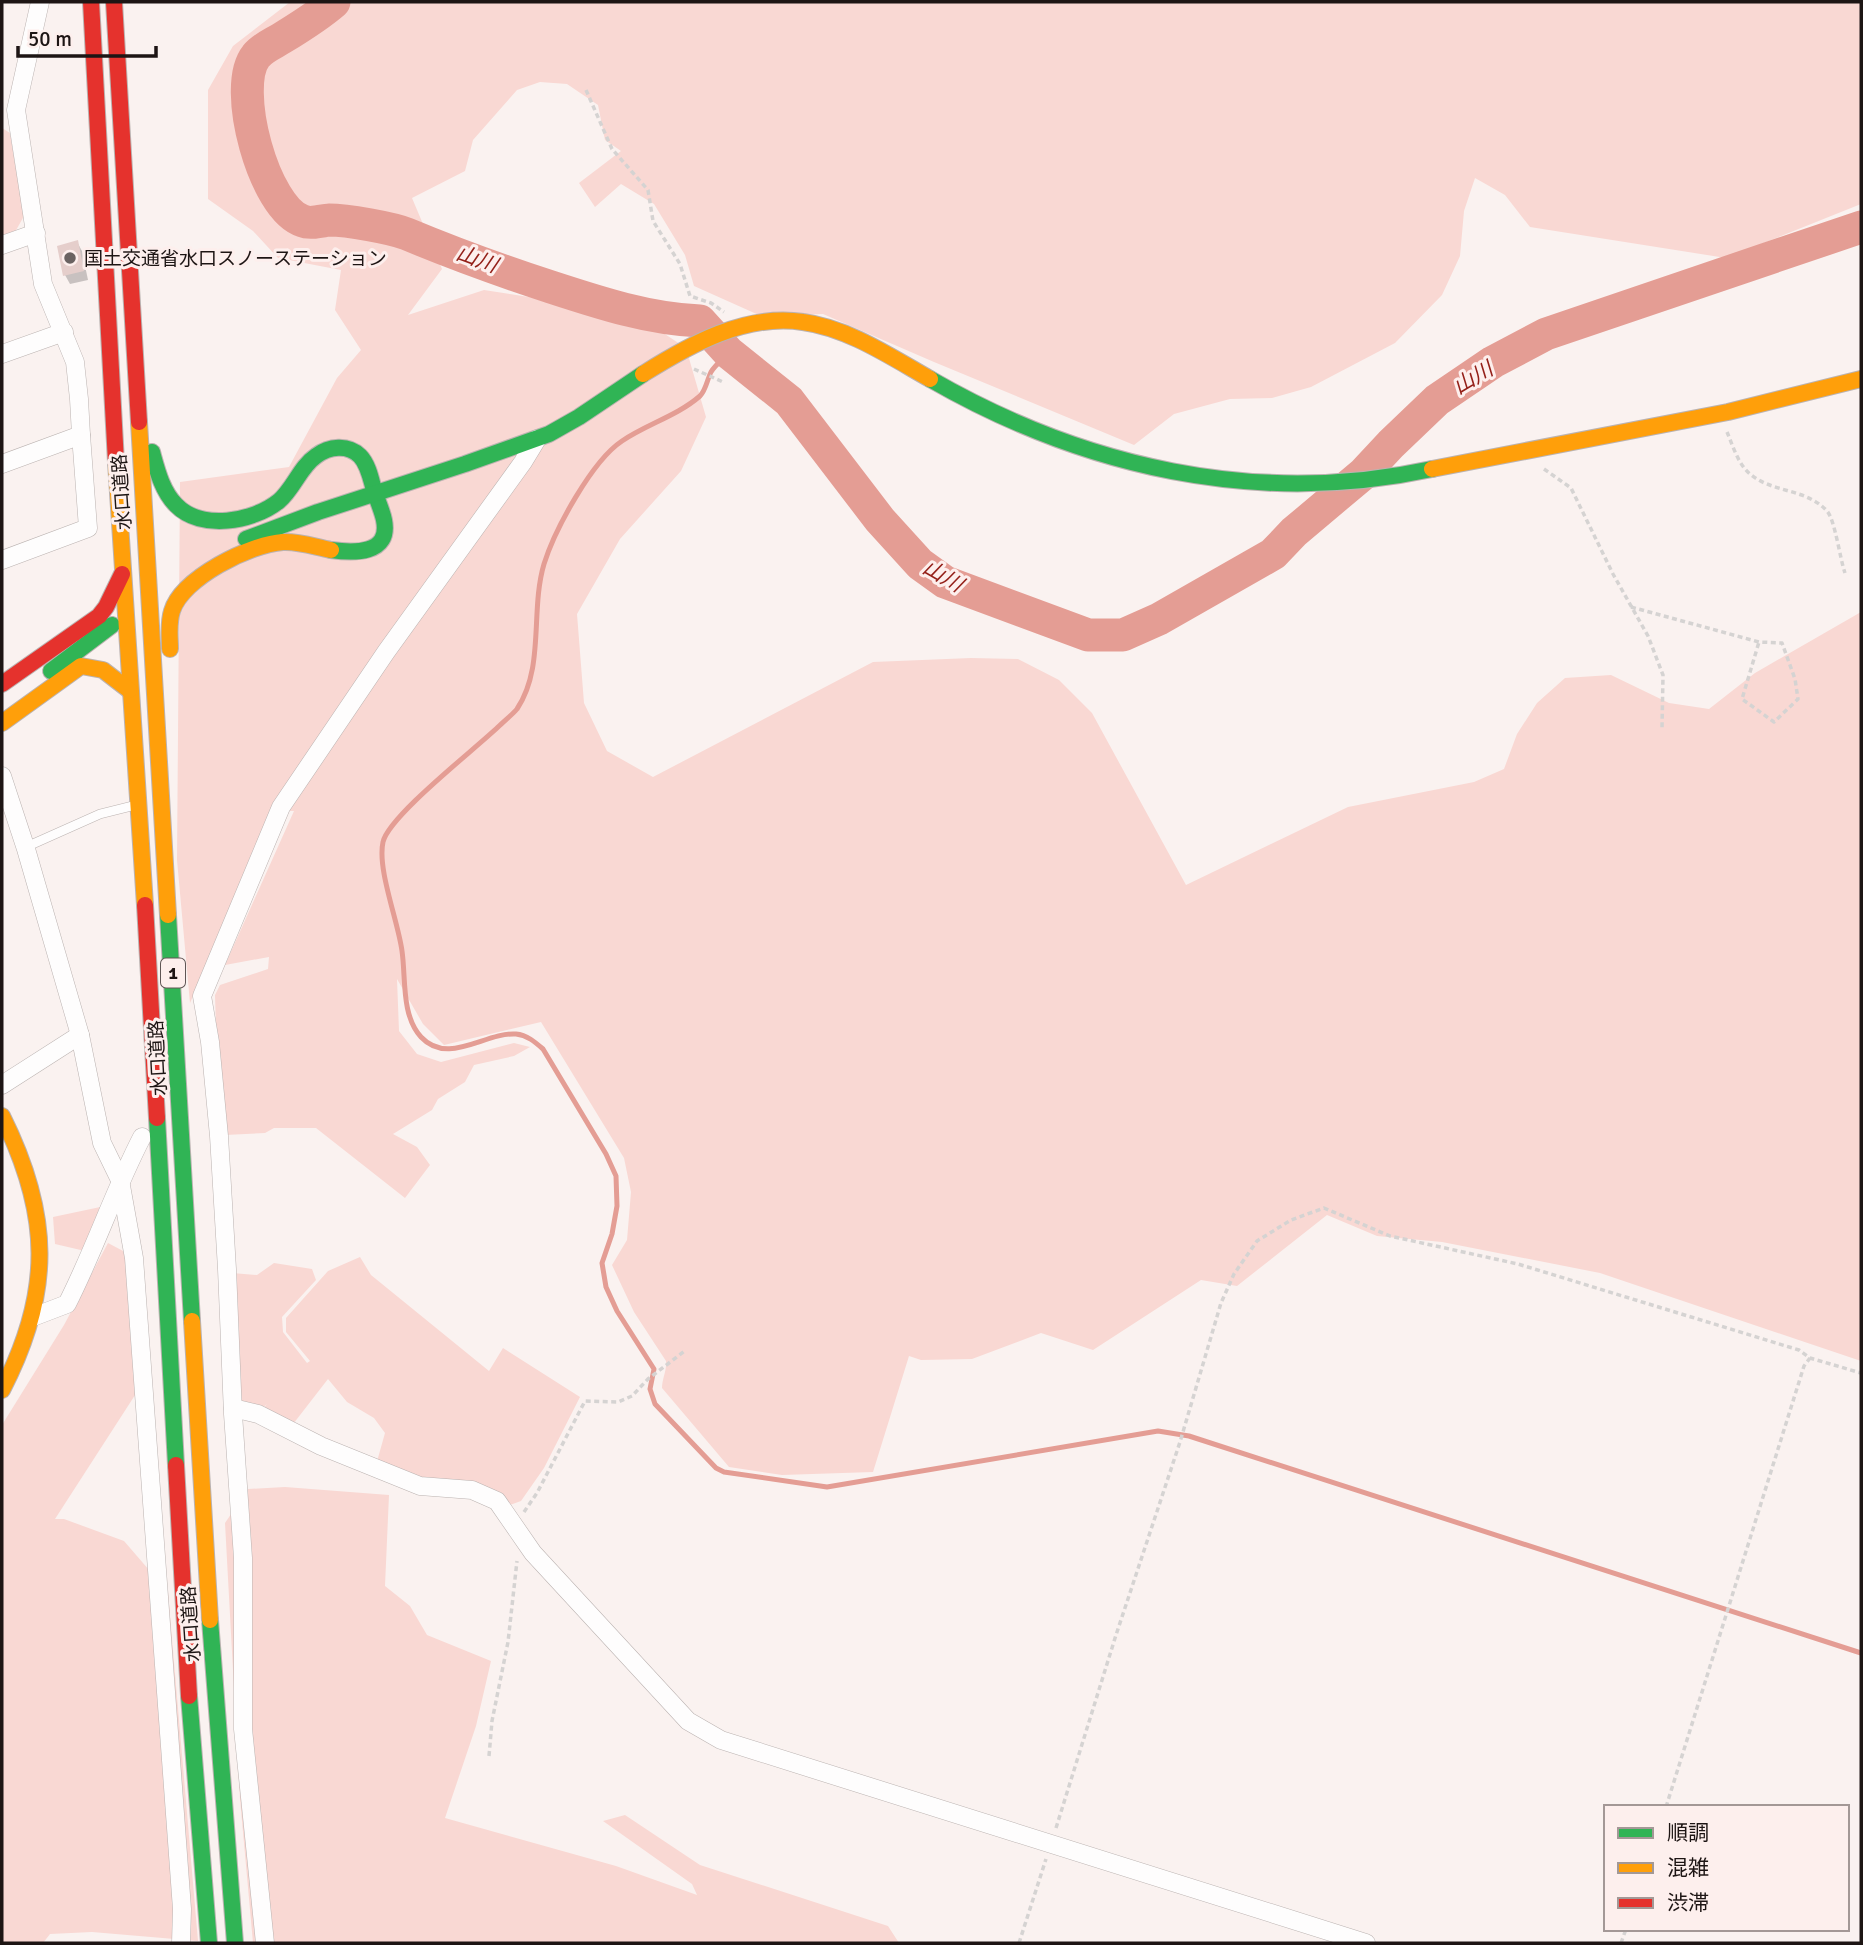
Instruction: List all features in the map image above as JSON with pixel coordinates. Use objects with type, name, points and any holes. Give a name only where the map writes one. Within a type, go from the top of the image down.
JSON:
[{"type":"main road","name":"水口道路","points":[[91,2],[188,1683],[209,1943]]},
{"type":"main road","name":"水口道路","points":[[114,2],[211,1637],[235,1943]]},
{"type":"main road","points":[[170,583],[237,543],[374,492],[537,439],[567,426],[670,357],[738,329],[778,320],[802,321],[823,326],[883,354],[981,408],[1100,455],[1217,478],[1312,481],[1382,478],[1719,414],[1822,391],[1861,379]]},
{"type":"main road","points":[[138,418],[149,437],[157,474],[165,493],[177,507],[192,517],[204,521],[240,519],[266,509],[280,499],[317,455],[341,446],[361,456],[385,523],[385,534],[381,543],[373,550],[351,552],[283,541],[227,560],[188,588],[172,608],[170,732],[160,747]]},
{"type":"main road","points":[[2,684],[99,616],[122,573]]},
{"type":"main road","points":[[2,705],[112,625]]},
{"type":"main road","points":[[2,723],[82,666],[97,666],[107,670],[129,690]]},
{"type":"main road","points":[[2,1116],[24,1160],[33,1196],[39,1270],[33,1317],[20,1353],[2,1390]]},
{"type":"street","points":[[2,560],[88,528],[75,362],[43,284],[36,233],[9,113],[40,2]]},
{"type":"street","points":[[2,245],[36,233]]},
{"type":"street","points":[[2,354],[64,332]]},
{"type":"street","points":[[2,464],[81,435]]},
{"type":"street","points":[[265,1943],[243,1729],[243,1558],[228,1413],[219,1136],[210,1042],[198,1018],[202,996],[281,807],[386,652],[537,439]]},
{"type":"street","points":[[2,776],[26,847],[80,1035],[103,1143],[120,1180],[134,1258],[155,1419],[181,1895],[181,1943]]},
{"type":"street","points":[[2,1085],[80,1035]]},
{"type":"street","points":[[33,1317],[67,1304],[101,1233],[120,1180],[142,1137]]},
{"type":"street","points":[[228,1413],[258,1414],[321,1446],[420,1486],[472,1490],[497,1501],[533,1553],[688,1721],[721,1740],[1366,1943]]},
{"type":"lane","points":[[26,847],[100,814],[138,805]]},
{"type":"path","points":[[586,90],[612,149],[648,190],[653,221],[680,264],[691,296],[711,303],[730,316],[738,329]]},
{"type":"path","points":[[696,370],[723,382]]},
{"type":"path","points":[[1719,414],[1741,464],[1751,475],[1807,496],[1829,513],[1845,573]]},
{"type":"path","points":[[1515,452],[1571,488],[1648,636],[1663,675],[1662,728]]},
{"type":"path","points":[[1631,607],[1759,642],[1782,643],[1795,679],[1798,699],[1774,722],[1742,699],[1759,642]]},
{"type":"path","points":[[1019,1943],[1115,1635],[1180,1442],[1218,1312],[1234,1274],[1257,1241],[1291,1220],[1324,1208],[1390,1236],[1518,1264],[1799,1350],[1810,1358],[1861,1373]]},
{"type":"path","points":[[489,1756],[492,1721],[508,1642],[517,1530],[522,1514],[537,1493],[585,1401],[618,1402],[632,1396],[686,1350]]},
{"type":"path","points":[[1667,1805],[1804,1366],[1810,1358]]},
{"type":"shaded area","points":[[290,2],[1861,2],[1861,204],[1726,258],[1530,227],[1505,195],[1475,178],[1464,211],[1460,256],[1442,295],[1395,343],[1311,387],[1272,398],[1230,399],[1174,414],[1134,445],[823,314],[761,316],[694,286],[685,255],[654,204],[621,184],[595,207],[579,183],[621,151],[605,140],[598,105],[567,84],[540,82],[517,90],[473,140],[465,171],[412,198],[442,269],[408,315],[484,290],[633,313],[686,348],[706,417],[681,471],[620,539],[577,614],[584,703],[607,751],[653,777],[873,662],[1018,659],[1059,680],[1092,713],[1186,885],[1348,807],[1474,782],[1504,769],[1517,734],[1537,703],[1565,678],[1611,675],[1669,703],[1709,709],[1755,673],[1861,612],[1861,1361],[1600,1273],[1442,1242],[1377,1236],[1327,1215],[1237,1286],[1201,1280],[1093,1350],[1041,1333],[972,1359],[921,1360],[909,1356],[873,1472],[782,1475],[729,1467],[662,1388],[666,1361],[634,1312],[612,1265],[627,1240],[631,1192],[624,1158],[541,1022],[444,1045],[423,1024],[397,979],[399,1031],[417,1054],[441,1062],[514,1043],[530,1047],[514,1056],[474,1065],[465,1082],[438,1099],[432,1110],[393,1134],[417,1147],[430,1165],[405,1198],[316,1128],[274,1128],[265,1133],[225,1135],[219,1121],[215,995],[220,985],[268,969],[269,957],[225,965],[294,811],[275,811],[190,1003],[177,860],[180,482],[289,467],[337,378],[361,350],[335,310],[341,270],[278,258],[253,231],[208,199],[208,90],[233,46]]},
{"type":"shaded area","points":[[2,128],[10,133],[24,216],[15,232],[2,237]]},
{"type":"shaded area","points":[[105,1206],[85,1251],[55,1244],[53,1217]]},
{"type":"shaded area","points":[[108,1243],[125,1252],[137,1392],[55,1519],[64,1519],[124,1541],[168,1592],[198,1941],[92,1932],[50,1934],[43,1943],[2,1943],[2,1425],[64,1325]]},
{"type":"shaded area","points":[[360,1257],[371,1275],[489,1371],[503,1348],[580,1397],[544,1468],[521,1501],[510,1505],[376,1465],[385,1433],[374,1418],[347,1402],[328,1379],[290,1428],[260,1412],[267,1404],[257,1412],[241,1407],[232,1273],[257,1275],[274,1263],[312,1269],[316,1280],[282,1317],[283,1332],[307,1363],[310,1361],[286,1332],[286,1318],[328,1271]]},
{"type":"shaded area","points":[[285,1487],[389,1495],[385,1586],[410,1606],[427,1635],[491,1661],[476,1726],[445,1818],[616,1866],[697,1895],[692,1884],[603,1821],[625,1815],[700,1865],[888,1926],[899,1943],[253,1943],[240,1799],[225,1523],[248,1489]]},
{"type":"building","name":"国土交通省水口スノーステーション","points":[[78,240],[84,271],[63,276],[57,246]]},
{"type":"waterway","name":"山川","points":[[334,2],[261,51],[249,71],[247,93],[256,146],[264,172],[289,212],[306,222],[347,221],[400,232],[588,299],[643,314],[700,321],[729,353],[789,401],[880,520],[920,564],[945,582],[1088,635],[1123,635],[1159,619],[1273,554],[1294,532],[1363,474],[1437,400],[1493,362],[1546,334],[1861,227]]},
{"type":"waterway","points":[[729,353],[713,369],[700,396],[682,409],[622,441],[587,479],[566,515],[544,564],[534,657],[526,693],[517,709],[400,816],[383,842],[382,853],[385,880],[402,951],[407,1007],[421,1037],[432,1045],[443,1048],[467,1046],[504,1035],[516,1034],[531,1039],[543,1049],[606,1154],[616,1176],[617,1206],[612,1234],[602,1263],[606,1287],[617,1311],[654,1369],[650,1389],[655,1404],[716,1468],[724,1472],[827,1487],[1158,1431],[1189,1436],[1861,1653]]},
{"type":"traffic: fast","points":[[246,539],[549,434],[643,374]]},
{"type":"traffic: fast","points":[[930,379],[988,410],[1048,436],[1110,456],[1172,471],[1236,480],[1301,483],[1366,480],[1432,469]]},
{"type":"traffic: fast","points":[[152,452],[164,487],[176,505],[187,513],[213,521],[242,518],[268,508],[284,496],[310,461],[321,453],[332,448],[355,452],[363,459],[369,472],[385,531],[382,540],[368,549],[350,552],[331,550]]},
{"type":"traffic: fast","points":[[51,671],[112,625]]},
{"type":"traffic: fast","points":[[168,915],[192,1321]]},
{"type":"traffic: fast","points":[[157,1118],[176,1465]]},
{"type":"traffic: fast","points":[[210,1620],[235,1943]]},
{"type":"traffic: fast","points":[[189,1696],[209,1943]]},
{"type":"traffic: slow","points":[[643,374],[679,352],[719,334],[760,322],[782,320],[836,330],[869,344],[930,379]]},
{"type":"traffic: slow","points":[[1432,469],[1728,412],[1861,379]]},
{"type":"traffic: slow","points":[[139,422],[168,915]]},
{"type":"traffic: slow","points":[[116,462],[145,905]]},
{"type":"traffic: slow","points":[[170,649],[171,616],[178,599],[203,575],[219,565],[253,549],[283,542],[331,550]]},
{"type":"traffic: slow","points":[[2,723],[81,666],[103,670],[129,690]]},
{"type":"traffic: slow","points":[[2,1116],[30,1186],[40,1253],[30,1320],[19,1354],[2,1390]]},
{"type":"traffic: slow","points":[[192,1321],[210,1620]]},
{"type":"traffic: jam","points":[[91,2],[116,462]]},
{"type":"traffic: jam","points":[[114,2],[139,422]]},
{"type":"traffic: jam","points":[[2,684],[99,616],[122,574]]},
{"type":"traffic: jam","points":[[145,905],[157,1118]]},
{"type":"traffic: jam","points":[[176,1465],[189,1696]]},
{"type":"place","name":"国土交通省水口スノーステーション","points":[[70,258]]}]
